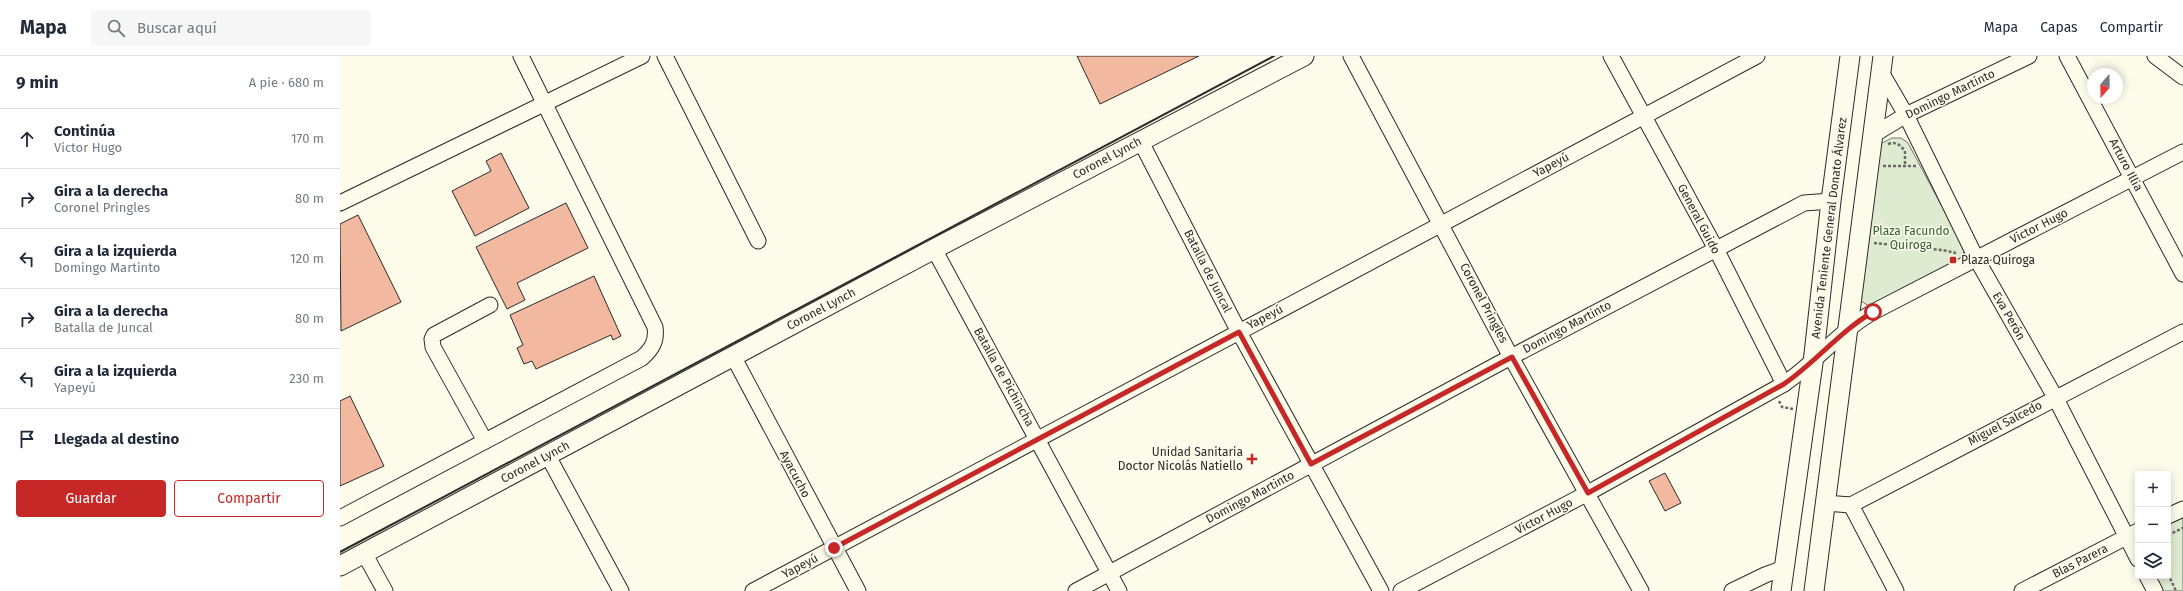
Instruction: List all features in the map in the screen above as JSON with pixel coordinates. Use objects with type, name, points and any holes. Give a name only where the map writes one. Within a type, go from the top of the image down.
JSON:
[{"type":"main road","name":"Coronel Lynch","points":[[340,566],[1140,140],[1304,56]]},
{"type":"main road","name":"Avenida Teniente General Donato Álvarez","points":[[1781,591],[1813,362],[1830,201],[1850,56]]},
{"type":"main road","points":[[1814,591],[1882,64]]},
{"type":"street","points":[[340,518],[642,358],[650,351],[656,335],[655,327],[521,56]]},
{"type":"street","points":[[340,203],[642,56]]},
{"type":"street","points":[[665,56],[758,241]]},
{"type":"street","name":"Coronel Pringles","points":[[1351,56],[1442,223],[1512,357],[1641,591]]},
{"type":"street","name":"General Guido","points":[[1611,56],[1716,249],[1784,384]]},
{"type":"street","name":"Yapeyú","points":[[753,591],[1757,56]]},
{"type":"street","name":"Domingo Martinto","points":[[1873,135],[1906,115],[2029,56]]},
{"type":"street","name":"Arturo Illia","points":[[2068,56],[2183,274]]},
{"type":"street","points":[[2155,56],[2183,77]]},
{"type":"street","name":"Eva Perón","points":[[1882,64],[1976,258],[2132,534],[2135,546]]},
{"type":"street","name":"Batalla de Juncal","points":[[1140,140],[1239,332],[1381,591]]},
{"type":"street","name":"Victor Hugo","points":[[1401,591],[1588,493],[1784,384],[1813,362],[1847,329],[1873,312],[2183,152]]},
{"type":"street","name":"Domingo Martinto","points":[[1076,591],[1311,464],[1804,203],[1830,201]]},
{"type":"street","name":"Batalla de Pichincha","points":[[934,249],[1119,591]]},
{"type":"street","points":[[485,441],[434,347],[432,339],[434,335],[490,305]]},
{"type":"street","name":"Miguel Salcedo","points":[[1825,503],[1851,504],[2183,332]]},
{"type":"street","name":"Ayacucho","points":[[733,356],[858,591]]},
{"type":"street","points":[[548,456],[621,591]]},
{"type":"street","points":[[1851,504],[1896,591]]},
{"type":"street","points":[[2171,515],[2183,509]]},
{"type":"street","name":"Blas Parera","points":[[2022,591],[2132,534]]},
{"type":"street","points":[[364,553],[385,591]]},
{"type":"street","points":[[1732,591],[1765,575],[1784,568]]},
{"type":"street","points":[[2149,579],[2155,591]]},
{"type":"path","points":[[1880,166],[1918,166]]},
{"type":"path","points":[[1872,243],[1942,250],[1976,258]]},
{"type":"path","points":[[2171,534],[2183,528]]},
{"type":"path","points":[[2170,579],[2176,591]]},
{"type":"green space","name":"Plaza Facundo Quiroga","points":[[1892,138],[1901,138],[1908,143],[1963,246],[1963,258],[1869,306],[1861,301],[1861,297],[1880,144]]},
{"type":"green space","points":[[2183,509],[2183,591],[2155,591],[2149,579],[2171,579],[2171,515]]},
{"type":"building","points":[[1077,56],[1199,56],[1100,104]]},
{"type":"building","points":[[501,153],[529,208],[475,236],[452,191],[491,171],[486,161]]},
{"type":"building","points":[[566,203],[588,248],[517,283],[525,300],[507,309],[476,247]]},
{"type":"building","points":[[358,215],[401,302],[341,331],[340,224]]},
{"type":"building","points":[[594,276],[621,336],[613,340],[611,335],[536,369],[532,361],[524,364],[517,348],[523,345],[510,315]]},
{"type":"building","points":[[350,396],[384,466],[340,486],[340,401]]},
{"type":"building","points":[[1665,473],[1681,503],[1665,511],[1649,481]]},
{"type":"wall","points":[[340,552],[1274,56]]},
{"type":"place","name":"Plaza Quiroga","points":[[1953,260]]},
{"type":"place","name":"Unidad Sanitaria Doctor Nicolás Natiello","points":[[1252,459]]},
{"type":"route","points":[[834,548],[1239,332],[1311,464],[1512,357],[1588,493],[1784,384],[1813,362],[1847,329],[1860,319],[1873,312]]}]
